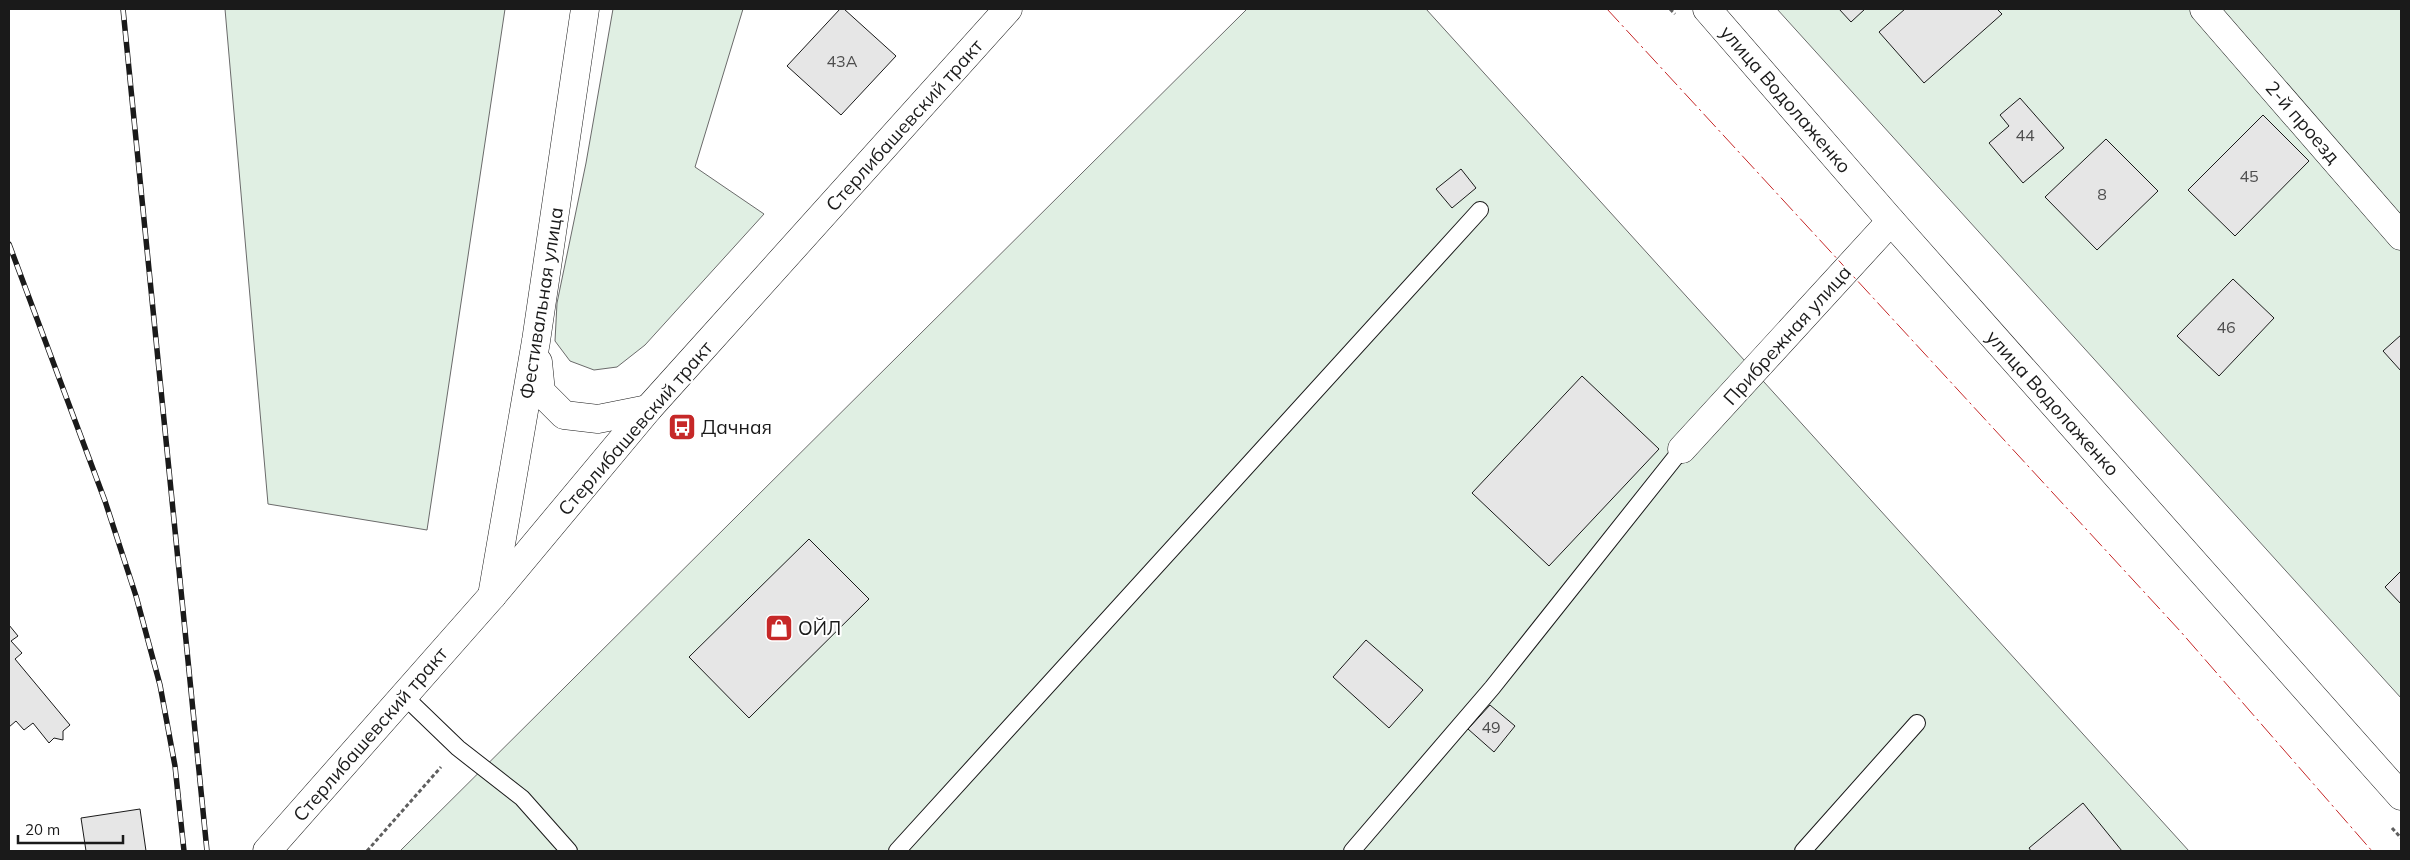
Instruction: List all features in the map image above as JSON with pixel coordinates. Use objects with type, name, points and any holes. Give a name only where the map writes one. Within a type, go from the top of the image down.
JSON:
[{"type":"main road","name":"Фестивальная улица","points":[[492,596],[536,341],[585,9]]},
{"type":"main road","name":"Стерлибашевский тракт","points":[[267,851],[492,596],[648,409],[1008,9]]},
{"type":"main road","name":"улица Водолаженко","points":[[1707,9],[1891,220],[2401,796]]},
{"type":"main road","name":"2-й проезд","points":[[2204,9],[2401,236]]},
{"type":"main road","name":"Прибрежная улица","points":[[1682,449],[1891,220]]},
{"type":"main road","points":[[536,341],[541,392],[564,415],[598,419],[648,409]]},
{"type":"lane","points":[[897,851],[1480,210]]},
{"type":"lane","points":[[1352,851],[1492,688],[1682,449]]},
{"type":"lane","points":[[404,696],[458,748],[522,798],[569,851]]},
{"type":"lane","points":[[1803,851],[1917,723]]},
{"type":"path","points":[[368,851],[458,748]]},
{"type":"green space","points":[[225,9],[505,9],[427,530],[268,504]]},
{"type":"green space","points":[[613,9],[743,9],[695,167],[764,214],[645,345],[617,367],[594,370],[570,361],[555,341],[557,303],[586,163]]},
{"type":"green space","points":[[1247,9],[1426,9],[2189,851],[400,851]]},
{"type":"green space","points":[[1777,9],[2401,9],[2401,698]]},
{"type":"building","points":[[840,9],[844,9],[896,56],[841,115],[787,66]]},
{"type":"building","points":[[1839,9],[1865,9],[1851,22]]},
{"type":"building","points":[[1905,9],[1997,9],[2002,14],[1924,83],[1879,32]]},
{"type":"building","points":[[2020,98],[2064,148],[2023,183],[1989,143],[2009,126],[2000,115]]},
{"type":"building","points":[[2263,115],[2309,161],[2235,236],[2188,190]]},
{"type":"building","points":[[2106,139],[2158,191],[2097,250],[2045,197]]},
{"type":"building","points":[[1461,169],[1476,188],[1452,208],[1436,189]]},
{"type":"building","points":[[2233,279],[2274,318],[2219,376],[2177,336]]},
{"type":"building","points":[[2401,335],[2401,371],[2383,351]]},
{"type":"building","points":[[1582,376],[1659,449],[1549,566],[1472,493]]},
{"type":"building","name":"ОЙЛ","points":[[809,539],[869,599],[749,718],[689,657]]},
{"type":"building","points":[[2401,571],[2401,604],[2385,587]]},
{"type":"building","points":[[9,625],[18,636],[11,641],[22,653],[15,659],[70,725],[63,731],[63,740],[54,738],[49,743],[33,723],[24,730],[16,721],[9,727]]},
{"type":"building","points":[[1366,640],[1423,690],[1389,728],[1333,677]]},
{"type":"building","points":[[1490,705],[1515,726],[1494,752],[1468,729]]},
{"type":"building","points":[[2083,803],[2122,851],[2031,851],[2029,848]]},
{"type":"building","points":[[140,809],[146,851],[86,851],[81,818]]},
{"type":"railway","points":[[123,9],[207,851]]},
{"type":"railway","points":[[9,244],[105,501],[136,596],[160,685],[175,766],[184,851]]},
{"type":"power","points":[[1607,9],[2181,632],[2372,851]]},
{"type":"place","name":"Дачная","points":[[682,427]]},
{"type":"place","name":"ОЙЛ","points":[[779,628]]}]
